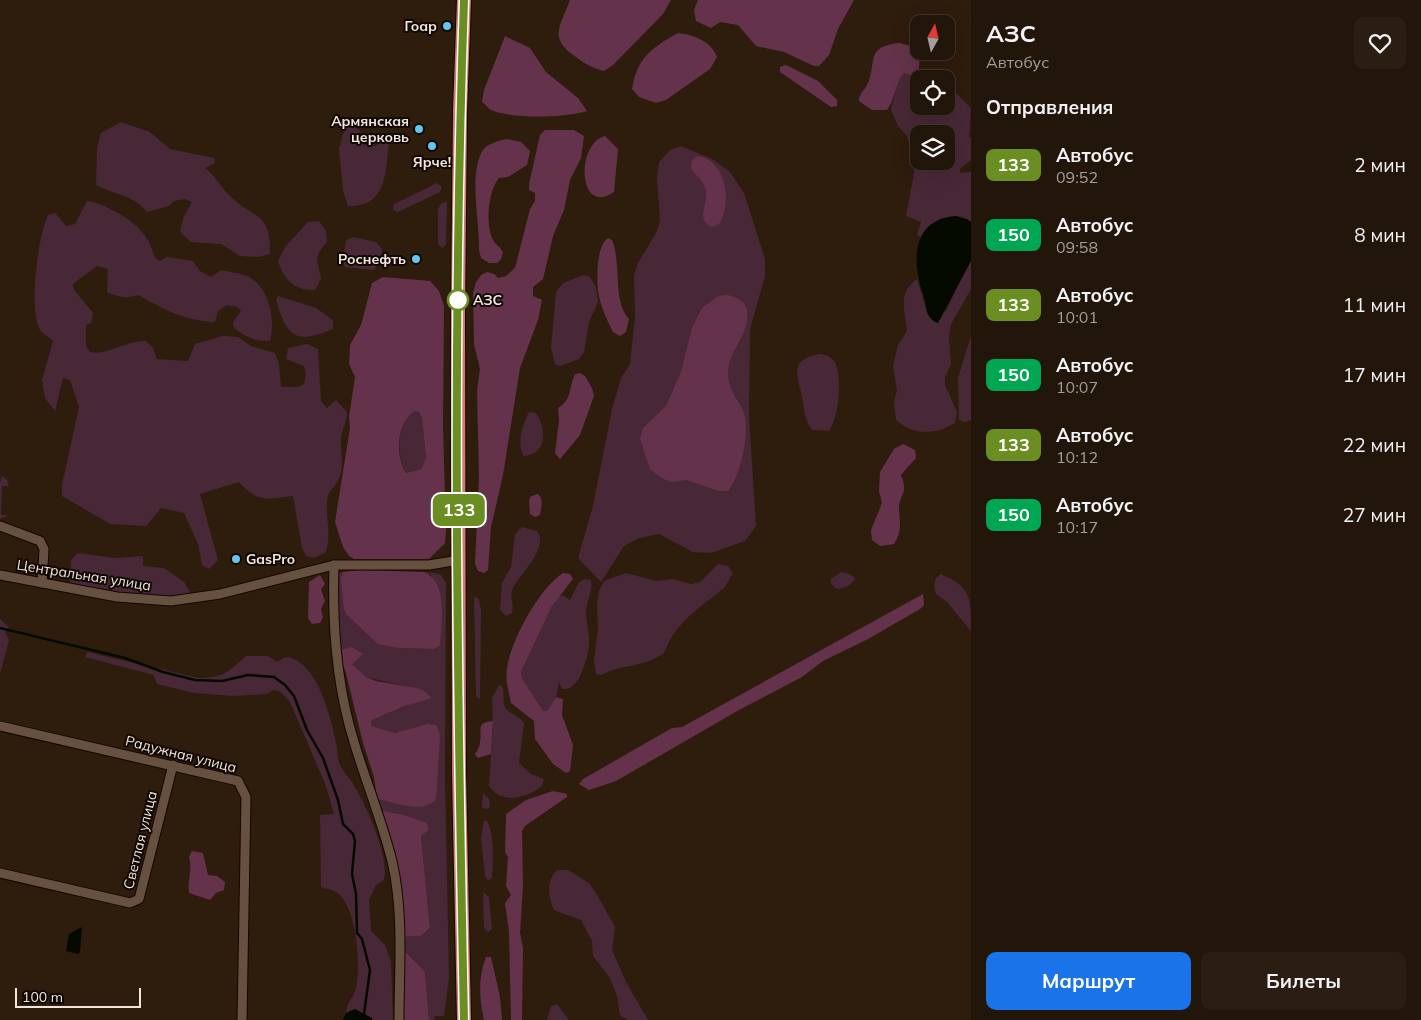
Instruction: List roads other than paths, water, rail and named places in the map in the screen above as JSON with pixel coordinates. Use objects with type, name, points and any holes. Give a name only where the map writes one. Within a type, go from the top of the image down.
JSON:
[{"type":"highway","points":[[464,0],[458,240],[459,772],[464,1020]]},
{"type":"street","points":[[0,526],[40,541],[44,549],[42,583]]},
{"type":"street","name":"Центральная улица","points":[[0,575],[117,597],[171,601],[220,594],[334,565],[429,565],[459,560]]},
{"type":"street","points":[[334,565],[335,653],[342,692],[353,740],[392,862],[399,906],[399,1020]]},
{"type":"street","name":"Радужная улица","points":[[0,726],[238,781],[246,798],[242,1020]]},
{"type":"street","name":"Светлая улица","points":[[0,873],[130,904],[135,902],[139,899],[173,765]]},
{"type":"waterway","points":[[0,628],[125,658],[163,672],[195,680],[222,681],[248,675],[274,677],[285,685],[294,696],[307,730],[323,758],[338,800],[343,824],[353,834],[355,841],[352,874],[356,894],[357,933],[362,939],[370,970],[364,1014]]},
{"type":"place","name":"Гоар","points":[[447,26]]},
{"type":"place","name":"Армянская церковь","points":[[419,129]]},
{"type":"place","name":"Ярче!","points":[[432,146]]},
{"type":"place","name":"Роснефть","points":[[416,259]]},
{"type":"place","name":"АЗС","points":[[458,300]]},
{"type":"place","name":"GasPro","points":[[236,559]]}]
